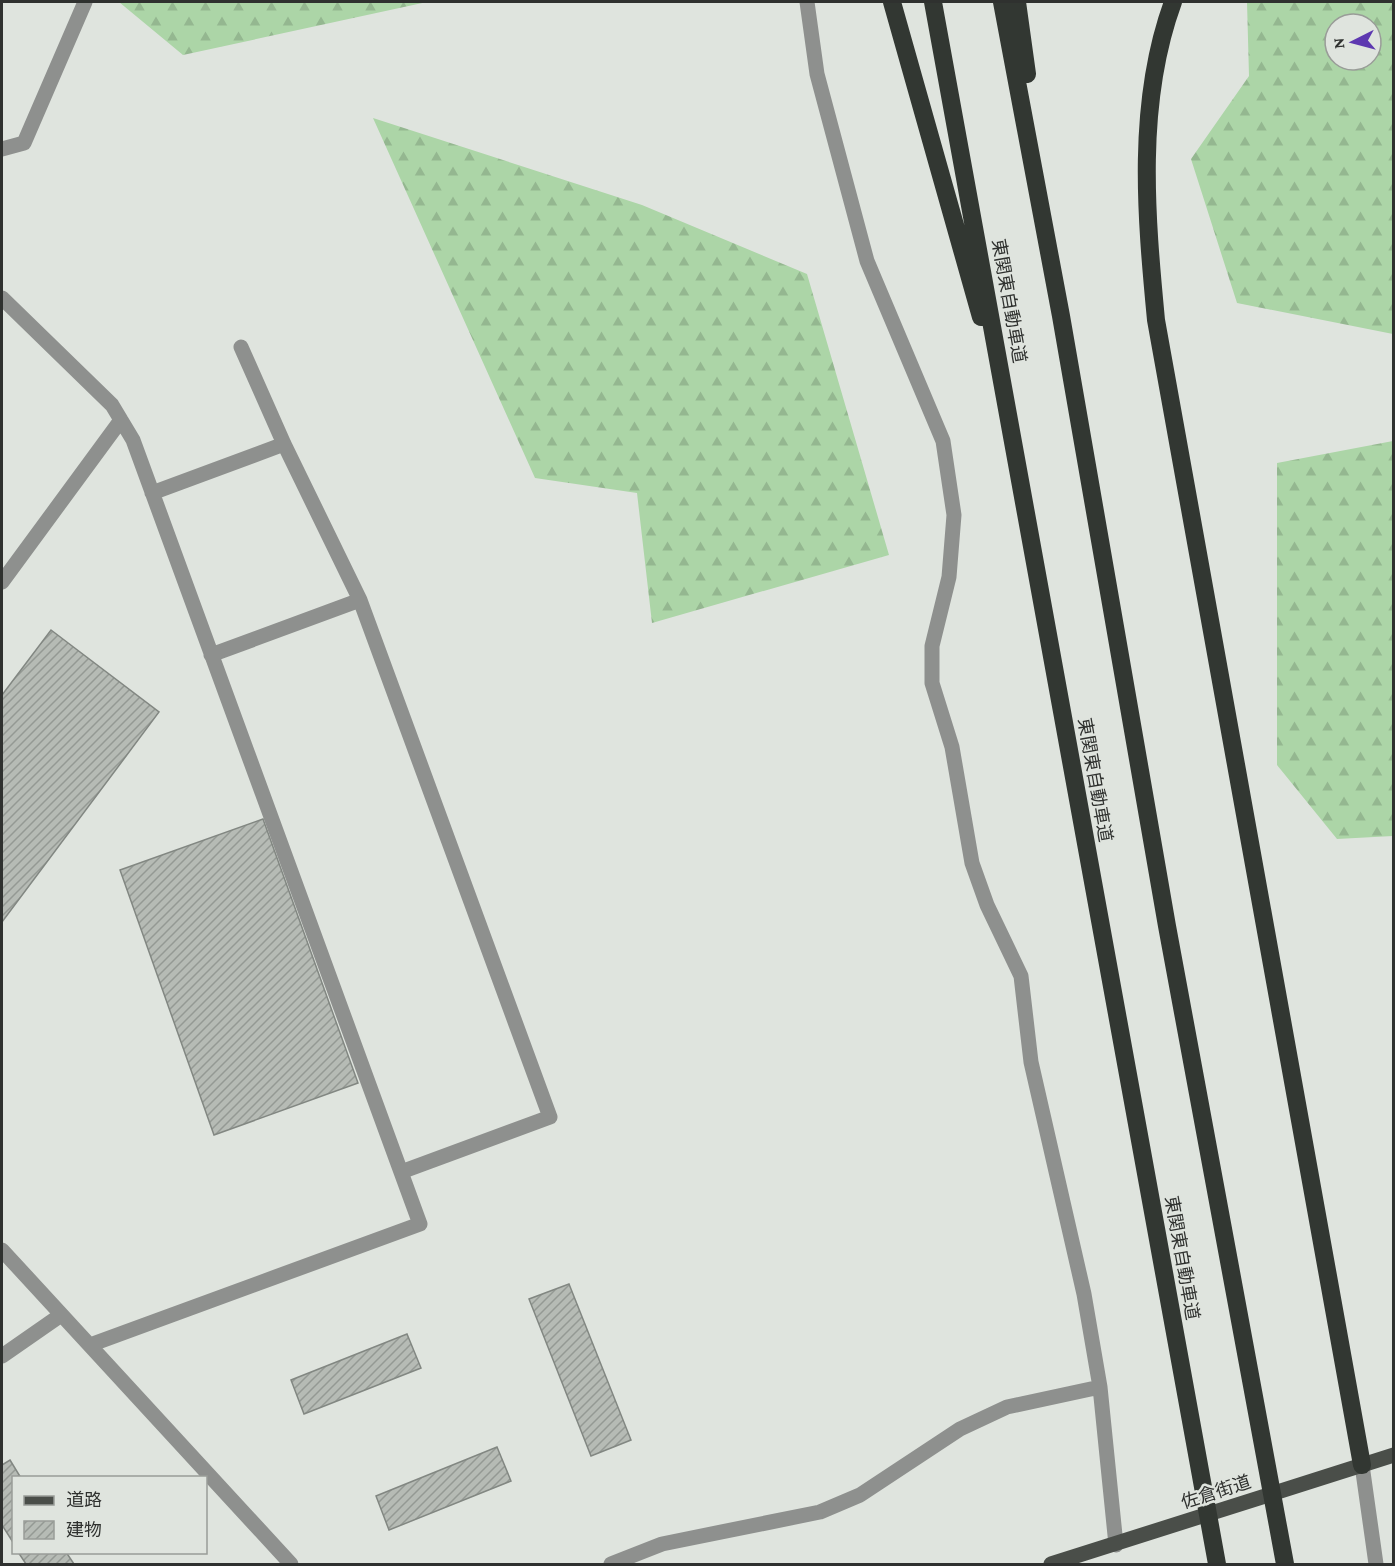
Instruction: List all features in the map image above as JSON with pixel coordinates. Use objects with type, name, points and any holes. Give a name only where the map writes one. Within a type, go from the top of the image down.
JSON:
[{"type":"highway","points":[[892,2],[973,294],[1002,382]]},
{"type":"highway","name":"東関東自動車道","points":[[933,2],[1217,1564]]},
{"type":"highway","points":[[1002,2],[1061,316],[1167,926],[1285,1564]]},
{"type":"highway","points":[[1017,2],[1061,316]]},
{"type":"highway","points":[[1173,2],[1164,27],[1148,116],[1147,218],[1156,320],[1362,1465]]},
{"type":"main road","name":"佐倉街道","points":[[1051,1564],[1394,1455]]},
{"type":"street","points":[[2,149],[24,143],[85,2]]},
{"type":"street","points":[[807,2],[817,74],[867,261],[943,441],[954,514],[949,577],[932,646],[932,683],[952,747],[972,863],[987,905],[1021,976],[1031,1062],[1084,1294],[1100,1387],[1116,1545]]},
{"type":"street","points":[[2,298],[112,405],[132,440],[420,1224],[90,1345]]},
{"type":"street","points":[[241,347],[284,444],[360,600],[550,1117],[401,1172]]},
{"type":"street","points":[[2,582],[121,420]]},
{"type":"street","points":[[152,493],[284,444]]},
{"type":"street","points":[[212,655],[360,600]]},
{"type":"street","points":[[2,1250],[291,1564]]},
{"type":"street","points":[[2,1356],[61,1315]]},
{"type":"street","points":[[611,1564],[662,1545],[820,1512],[860,1495],[960,1429],[1007,1407],[1100,1387]]},
{"type":"street","points":[[1362,1465],[1376,1564]]},
{"type":"green space","points":[[119,2],[427,2],[183,55]]},
{"type":"green space","points":[[1247,2],[1393,2],[1393,334],[1237,303],[1191,159],[1249,76]]},
{"type":"green space","points":[[373,118],[642,205],[807,274],[889,555],[652,623],[637,493],[535,478]]},
{"type":"green space","points":[[1393,441],[1393,836],[1337,839],[1277,765],[1277,463]]},
{"type":"building","points":[[51,630],[159,712],[2,922],[2,695]]},
{"type":"building","points":[[263,819],[358,1083],[214,1135],[120,870]]},
{"type":"building","points":[[569,1284],[631,1440],[591,1456],[529,1299]]},
{"type":"building","points":[[407,1334],[421,1368],[304,1414],[291,1380]]},
{"type":"building","points":[[497,1447],[511,1481],[389,1530],[376,1496]]},
{"type":"building","points":[[10,1460],[20,1476],[12,1476],[12,1541],[2,1525],[2,1465]]},
{"type":"building","points":[[19,1554],[67,1554],[74,1564],[26,1564]]}]
